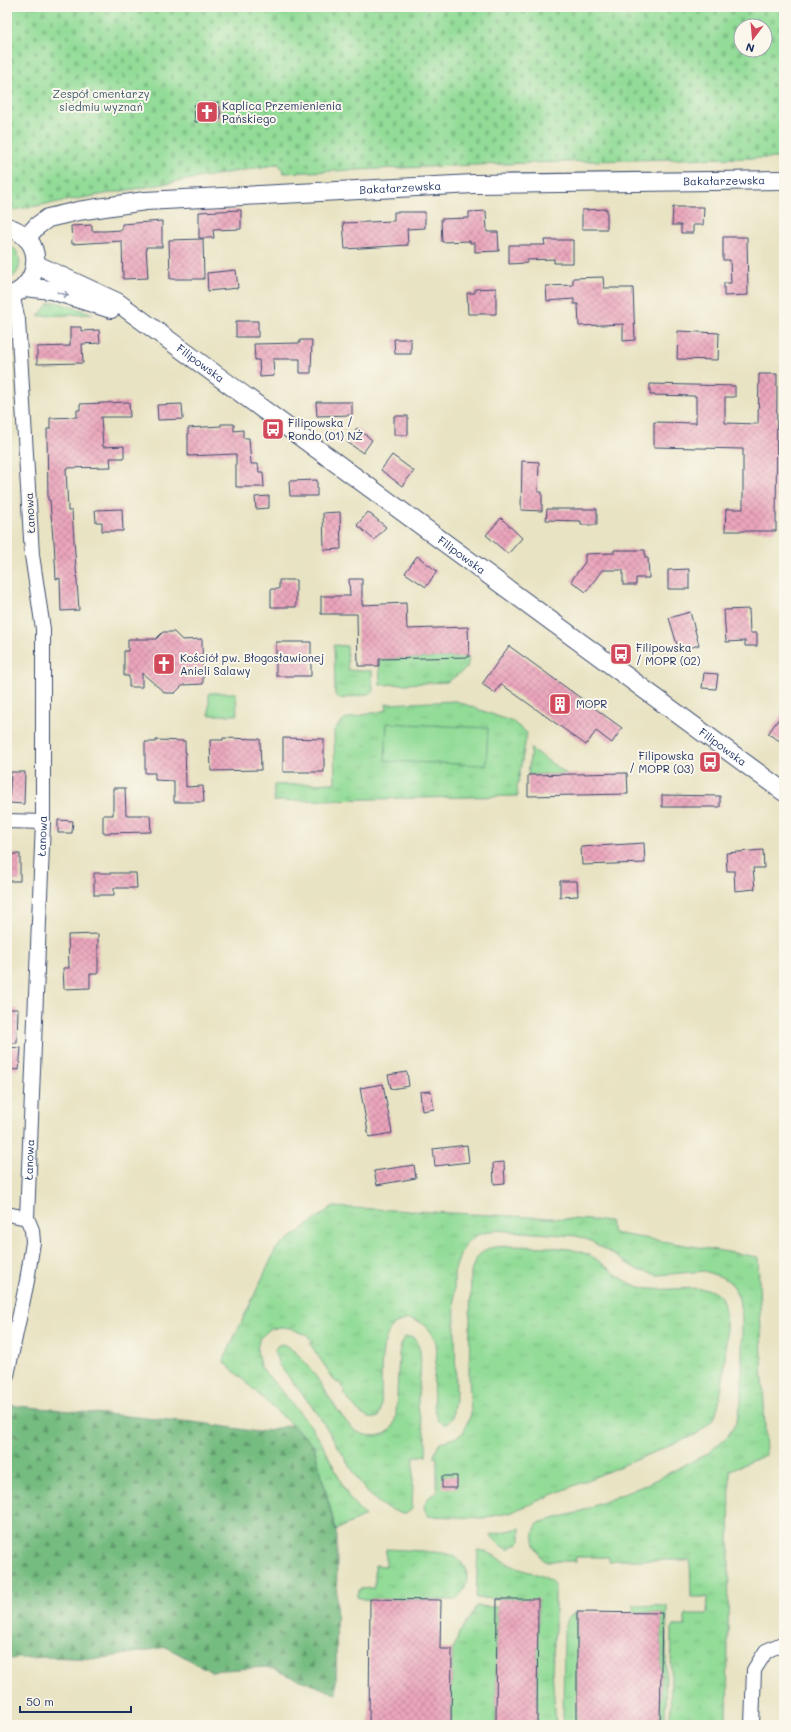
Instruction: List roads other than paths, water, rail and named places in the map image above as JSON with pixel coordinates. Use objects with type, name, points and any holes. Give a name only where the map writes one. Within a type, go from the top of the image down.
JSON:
[{"type":"street","name":"Bakałarzewska","points":[[26,238],[37,226],[48,218],[78,211],[145,201],[474,184],[784,180]]},
{"type":"street","points":[[7,227],[17,231],[26,238],[33,250],[35,264],[34,272],[14,292]]},
{"type":"street","name":"Filipowska","points":[[35,264],[117,302],[784,792]]},
{"type":"street","name":"Filipowska","points":[[14,292],[51,290],[140,319]]},
{"type":"street","name":"Łanowa","points":[[7,1375],[27,1281],[33,1242],[32,1230],[27,1218],[43,822],[43,629],[32,556],[19,327],[14,292]]},
{"type":"street","points":[[7,821],[43,822]]},
{"type":"street","points":[[7,1214],[27,1218]]},
{"type":"street","points":[[752,1725],[754,1670],[766,1651],[784,1643]]},
{"type":"place","name":"Kaplica Przemienienia Pańskiego","points":[[207,112]]},
{"type":"place","name":"Filipowska / Rondo (01) NŻ","points":[[273,429]]},
{"type":"place","name":"Filipowska / MOPR (02)","points":[[621,654]]},
{"type":"place","name":"Kościół pw. Błogosławionej Anieli Salawy","points":[[164,664]]},
{"type":"place","name":"MOPR","points":[[560,704]]},
{"type":"place","name":"Filipowska / MOPR (03)","points":[[710,762]]},
{"type":"park label","name":"Zespół cmentarzy siedmiu wyznań","points":[[101,100]]}]
